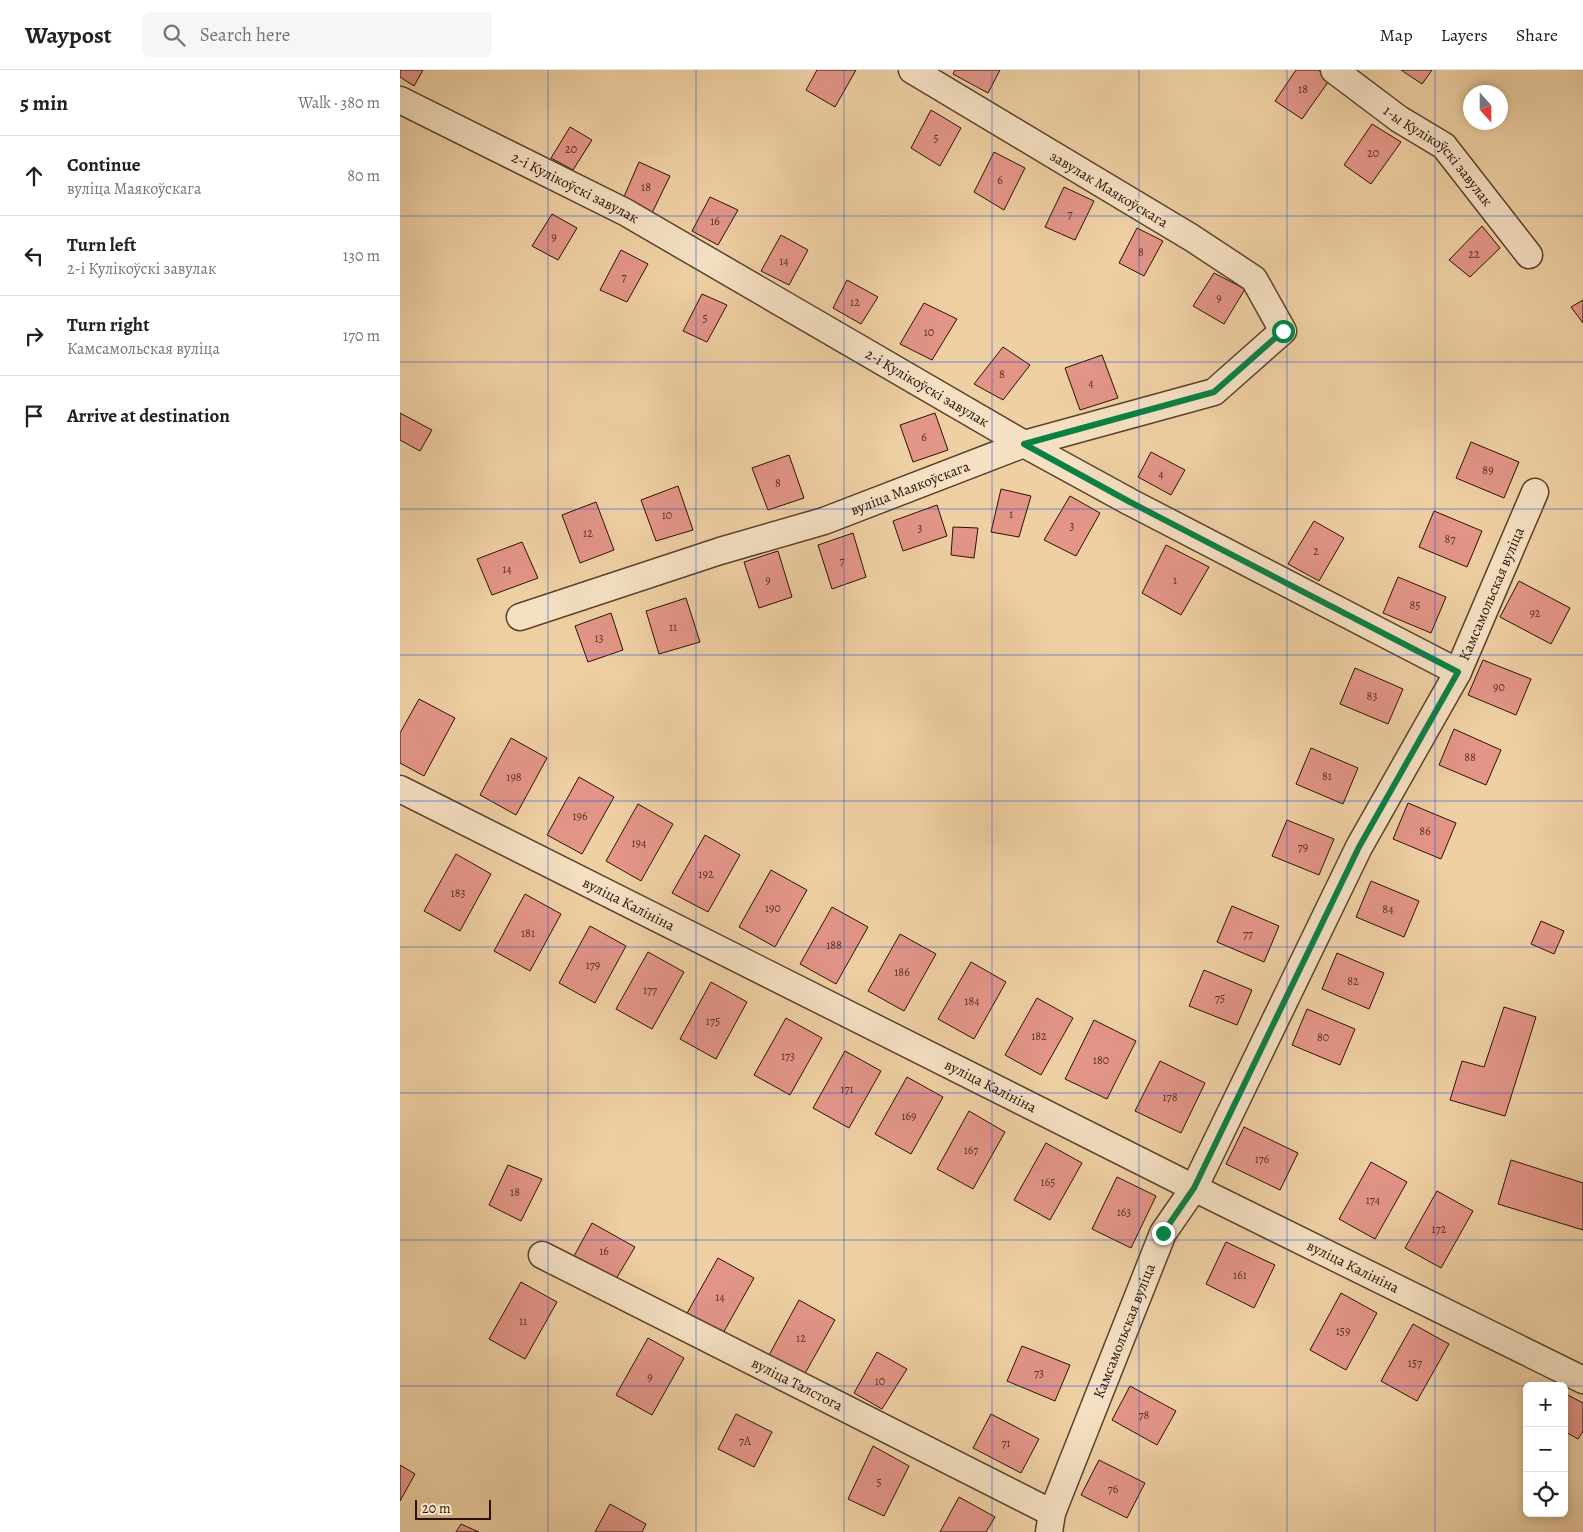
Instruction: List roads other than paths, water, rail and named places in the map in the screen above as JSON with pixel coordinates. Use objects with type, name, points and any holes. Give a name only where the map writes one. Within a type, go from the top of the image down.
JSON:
[{"type":"street","name":"завулак Маякоўскага","points":[[912,70],[1192,238],[1254,279],[1283,331]]},
{"type":"street","name":"1-ы Кулікоўскі завулак","points":[[1334,70],[1399,119],[1444,146],[1529,256]]},
{"type":"street","name":"2-і Кулікоўскі завулак","points":[[400,100],[625,212],[1024,444],[1130,502],[1458,672]]},
{"type":"street","name":"вуліца Маякоўскага","points":[[520,617],[720,551],[824,520],[1024,444],[1214,392],[1283,331]]},
{"type":"street","name":"Камсамольская вуліца","points":[[1050,1523],[1163,1233],[1194,1188],[1359,847],[1458,672],[1535,492]]},
{"type":"street","name":"вуліца Калініна","points":[[400,789],[1194,1188],[1583,1380]]},
{"type":"street","name":"вуліца Талстога","points":[[542,1255],[1050,1523]]}]
